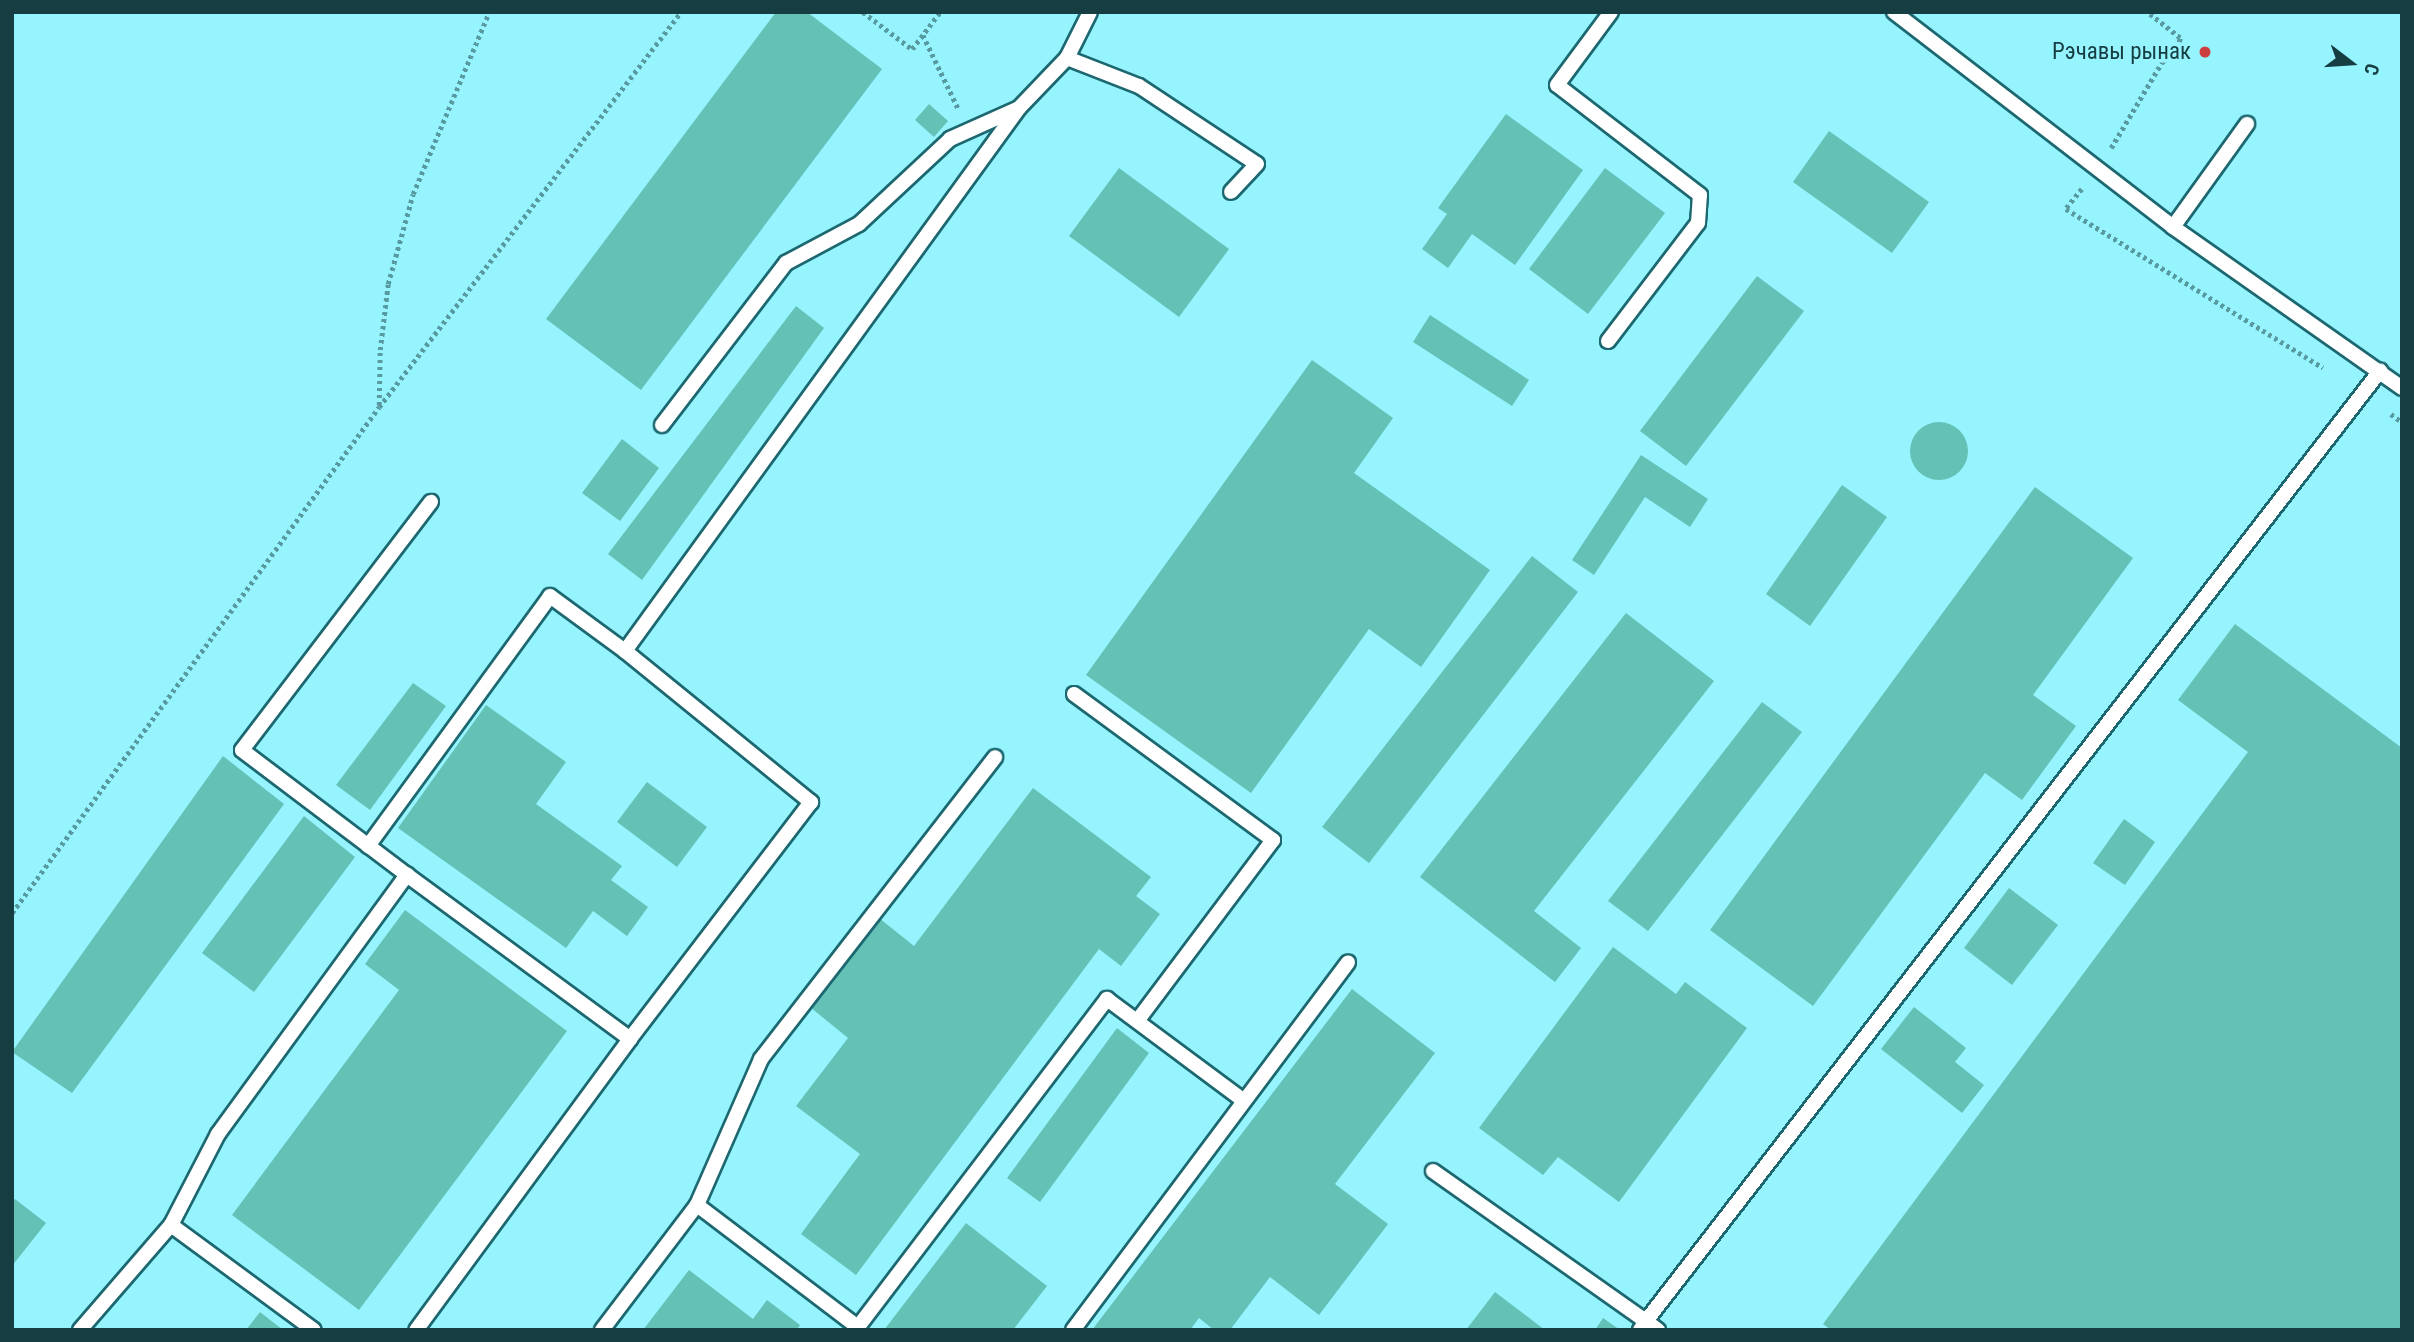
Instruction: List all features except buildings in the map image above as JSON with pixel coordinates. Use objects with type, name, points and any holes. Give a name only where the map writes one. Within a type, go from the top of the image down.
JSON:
[{"type":"lane","points":[[625,651],[1019,108],[1067,58],[1090,12]]},
{"type":"lane","points":[[1608,341],[1698,223],[1700,195],[1557,85],[1611,12]]},
{"type":"lane","points":[[1894,12],[2173,227],[2402,387]]},
{"type":"lane","points":[[1067,58],[1139,86],[1258,164],[1231,191]]},
{"type":"lane","points":[[662,425],[786,263],[859,224],[950,139],[1019,108]]},
{"type":"lane","points":[[2173,227],[2247,124]]},
{"type":"lane","points":[[1433,1171],[1648,1327],[2380,371]]},
{"type":"lane","points":[[431,502],[242,750],[630,1039]]},
{"type":"lane","points":[[368,846],[550,596],[625,651],[811,802],[630,1039],[416,1330]]},
{"type":"lane","points":[[1074,694],[1273,840],[1137,1021]]},
{"type":"lane","points":[[602,1330],[697,1205],[761,1059],[996,757]]},
{"type":"lane","points":[[80,1330],[171,1225],[218,1134],[407,875]]},
{"type":"lane","points":[[1073,1330],[1348,963]]},
{"type":"lane","points":[[697,1205],[858,1326],[1107,999],[1243,1100]]},
{"type":"lane","points":[[171,1225],[314,1330]]},
{"type":"path","points":[[379,407],[380,350],[388,284],[413,194],[489,12]]},
{"type":"path","points":[[12,913],[379,407],[681,12]]},
{"type":"path","points":[[863,12],[912,49],[940,12]]},
{"type":"path","points":[[923,35],[969,131]]},
{"type":"place","name":"Рэчавы рынак","points":[[2205,52]]}]
